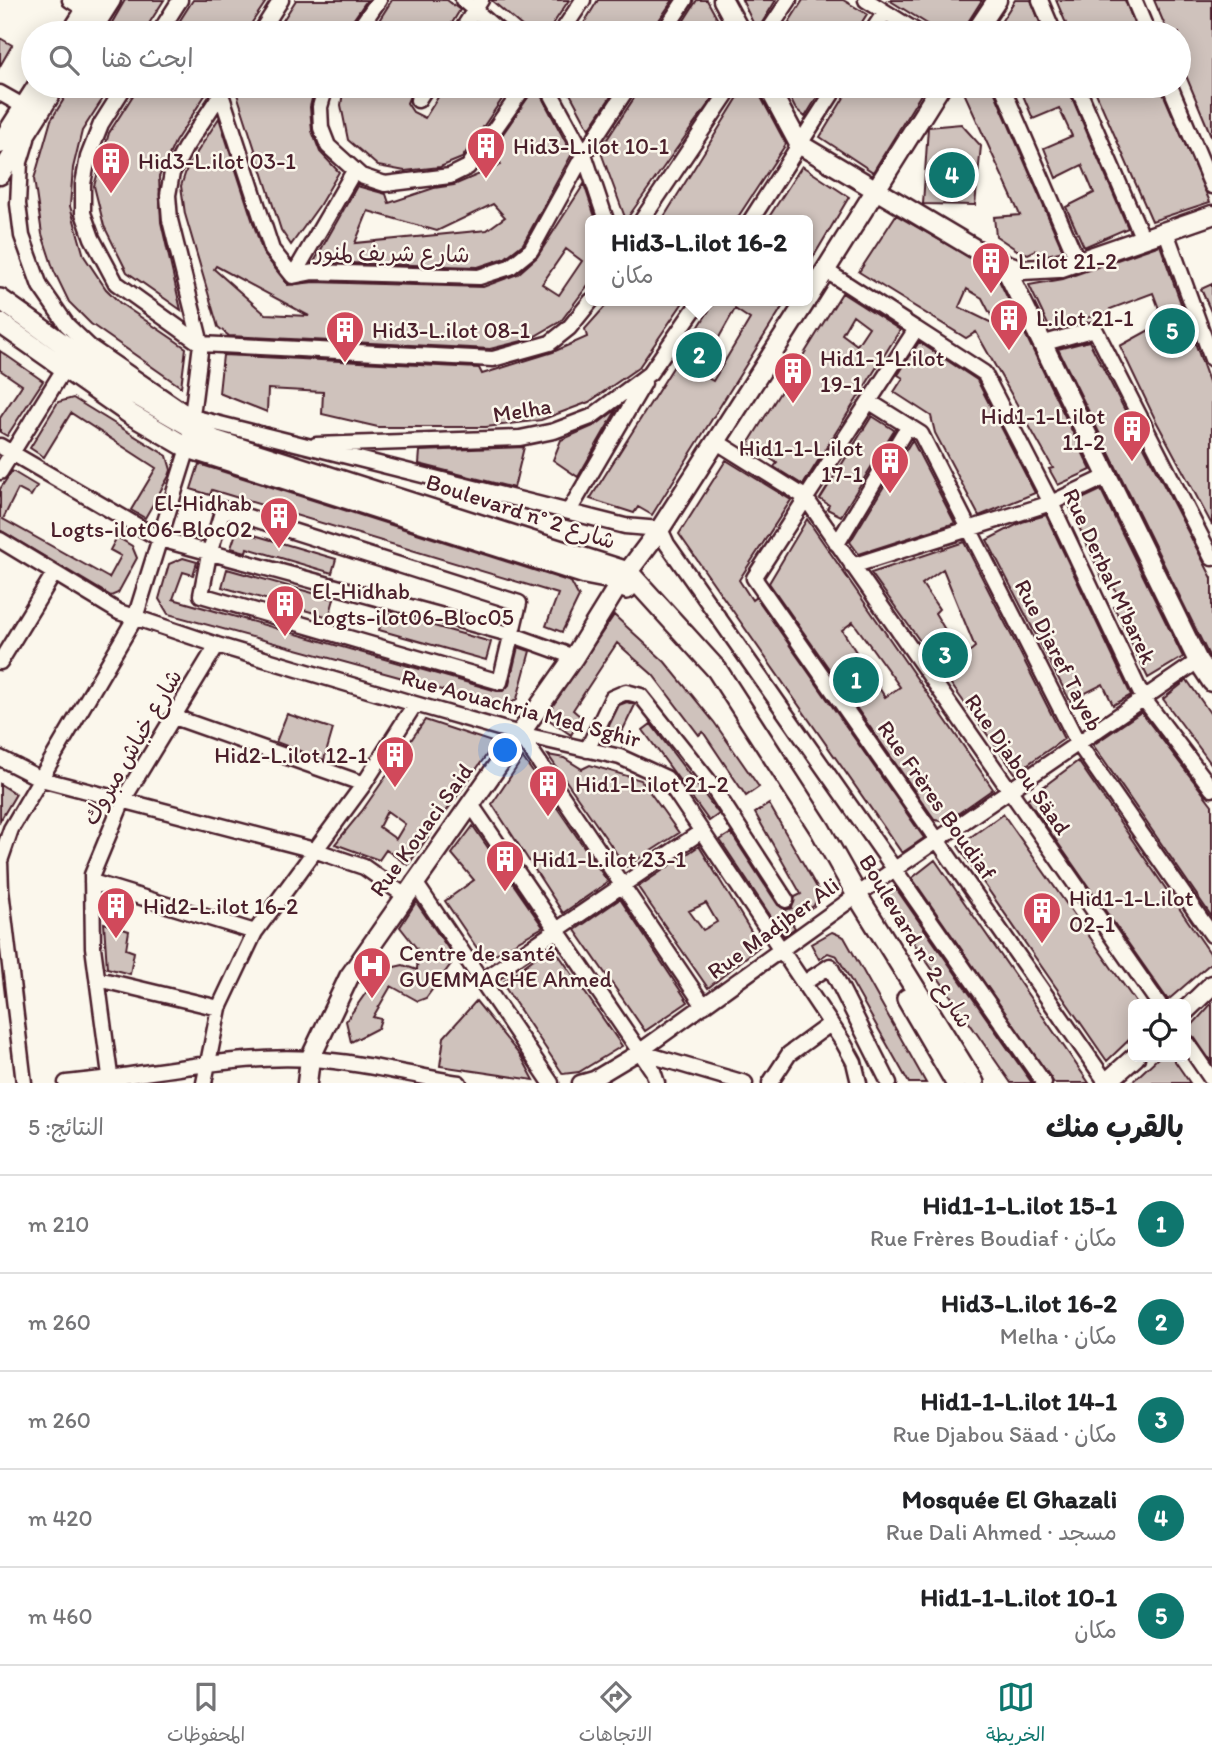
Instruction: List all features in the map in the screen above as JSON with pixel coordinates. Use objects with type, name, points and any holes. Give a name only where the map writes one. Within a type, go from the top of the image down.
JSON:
[{"type":"main road","name":"Boulevard n° شارع 2","points":[[0,299],[129,391],[191,422],[214,440],[553,545],[624,576],[718,670],[820,829],[853,899],[956,1083]]},
{"type":"main road","name":"Boulevard n° شارع 2","points":[[0,323],[64,369],[188,448],[585,574],[624,576]]},
{"type":"main road","name":"Boulevard n° شارع 2","points":[[853,899],[974,1083]]},
{"type":"street","points":[[98,21],[111,0]]},
{"type":"street","points":[[167,21],[180,0]]},
{"type":"street","points":[[268,21],[281,0]]},
{"type":"street","points":[[364,21],[379,0]]},
{"type":"street","points":[[569,21],[583,0]]},
{"type":"street","points":[[671,21],[685,0]]},
{"type":"street","points":[[723,0],[734,21]]},
{"type":"street","points":[[775,21],[789,0]]},
{"type":"street","points":[[866,0],[900,21]]},
{"type":"street","points":[[985,21],[997,0]]},
{"type":"street","points":[[1040,0],[1049,21]]},
{"type":"street","points":[[1134,0],[1143,21]]},
{"type":"street","points":[[76,21],[83,3]]},
{"type":"street","points":[[466,21],[474,3],[490,21]]},
{"type":"street","points":[[879,21],[885,12]]},
{"type":"street","points":[[0,93],[31,116]]},
{"type":"street","points":[[35,98],[20,162],[18,204],[22,236],[40,286],[67,325],[90,347],[191,422],[625,526],[660,530],[667,544],[1044,1083]]},
{"type":"street","points":[[0,144],[31,116],[46,98]]},
{"type":"street","points":[[117,98],[101,124],[88,157],[83,184],[83,213],[92,238],[116,283],[201,344],[493,359],[550,343],[569,328],[587,306]]},
{"type":"street","name":"شارع شريف لمنور","points":[[201,344],[170,220],[168,195],[172,173],[185,148],[219,98]]},
{"type":"street","name":"شارع شريف لمنور","points":[[226,98],[272,250],[293,276],[313,272],[479,277],[510,267],[531,250],[584,154],[621,98]]},
{"type":"street","points":[[323,98],[321,128],[328,146],[354,171],[385,184],[450,176],[468,167],[517,98]]},
{"type":"street","points":[[554,98],[584,154],[604,215]]},
{"type":"street","points":[[645,215],[724,98]]},
{"type":"street","points":[[774,98],[799,144],[1003,263],[1022,270],[1059,268],[1212,215]]},
{"type":"street","points":[[754,215],[829,98]]},
{"type":"street","name":"Rue Kouaci Said","points":[[813,289],[934,98]]},
{"type":"street","points":[[1007,98],[1078,262]]},
{"type":"street","points":[[1082,98],[1143,239]]},
{"type":"street","points":[[1175,98],[1212,186]]},
{"type":"street","points":[[0,175],[31,116]]},
{"type":"street","points":[[293,276],[354,171]]},
{"type":"street","points":[[1166,232],[1212,359]]},
{"type":"street","points":[[1003,263],[1198,661],[1212,682]]},
{"type":"street","points":[[825,271],[916,329]]},
{"type":"street","name":"Melha","points":[[297,446],[520,438],[554,431],[591,417],[650,373],[697,306]]},
{"type":"street","name":"Rue Kouaci Said","points":[[307,1083],[310,1059],[349,977],[409,888],[575,657],[624,576],[660,530],[802,306]]},
{"type":"street","name":"Rue Derbal M'barek","points":[[916,329],[984,373],[1051,503],[1143,698],[1212,789]]},
{"type":"street","name":"Rue Frères Boudiaf","points":[[916,329],[754,578],[1107,1083]]},
{"type":"street","points":[[1041,344],[1095,329],[1212,558]]},
{"type":"street","points":[[24,1083],[6,998],[0,861],[11,829],[135,618],[188,448],[201,344]]},
{"type":"street","points":[[0,472],[6,449],[64,369]]},
{"type":"street","points":[[569,511],[650,373]]},
{"type":"street","name":"Rue Djaref Tayeb","points":[[870,402],[921,434],[1078,743],[1212,935]]},
{"type":"street","points":[[837,544],[908,426]]},
{"type":"street","name":"Rue Djabou Säad","points":[[717,442],[805,497],[1155,999]]},
{"type":"street","points":[[6,449],[160,539],[513,635],[575,657]]},
{"type":"street","points":[[852,566],[1051,503],[1108,477]]},
{"type":"street","points":[[223,509],[519,603],[500,682],[201,595],[209,554],[223,509]]},
{"type":"street","name":"Rue Aouachria Med Sghir","points":[[0,540],[54,575],[135,618],[415,704],[520,734],[620,757],[666,778],[831,1024],[854,1062],[859,1083]]},
{"type":"street","points":[[0,662],[54,575]]},
{"type":"street","name":"شارع خباش مبروك","points":[[111,1081],[97,979],[92,882],[99,853],[123,800],[217,645]]},
{"type":"street","name":"Rue Madjber Ali","points":[[580,1083],[594,1079],[639,1052],[937,840],[1198,661]]},
{"type":"street","points":[[587,750],[612,698],[626,692],[640,696],[708,780],[786,900]]},
{"type":"street","points":[[204,1083],[219,1008],[255,932],[364,784],[415,704]]},
{"type":"street","points":[[174,717],[364,784]]},
{"type":"street","points":[[520,734],[704,1006]]},
{"type":"street","points":[[0,758],[41,779],[314,850],[364,867],[409,888],[482,981],[551,1083]]},
{"type":"street","points":[[470,803],[653,1070],[657,1083]]},
{"type":"street","points":[[482,981],[702,831]]},
{"type":"street","points":[[92,882],[255,932]]},
{"type":"street","points":[[804,983],[830,966],[889,1083]]},
{"type":"street","points":[[97,979],[219,1008]]},
{"type":"street","points":[[1191,1005],[1212,985]]},
{"type":"street","points":[[770,1083],[789,1054],[831,1024]]},
{"type":"street","points":[[1191,1049],[1212,1080]]},
{"type":"street","points":[[639,1052],[745,1083]]},
{"type":"street","points":[[66,1083],[111,1081],[207,1063],[310,1059],[458,1083]]},
{"type":"street","points":[[1107,1083],[1130,1062]]},
{"type":"building","points":[[125,0],[164,0],[151,21],[113,21]]},
{"type":"building","points":[[193,0],[267,0],[253,21],[180,21]]},
{"type":"building","points":[[296,0],[367,0],[352,21],[283,21]]},
{"type":"building","points":[[392,0],[447,0],[460,10],[453,21],[379,21]]},
{"type":"building","points":[[491,0],[569,0],[555,21],[516,21]]},
{"type":"building","points":[[598,0],[673,0],[658,21],[585,21]]},
{"type":"building","points":[[697,0],[707,0],[718,21],[684,21]]},
{"type":"building","points":[[742,0],[776,0],[763,21],[752,21]]},
{"type":"building","points":[[803,0],[843,0],[867,14],[863,21],[790,21]]},
{"type":"building","points":[[889,0],[982,0],[969,21],[923,21]]},
{"type":"building","points":[[1015,0],[1031,0],[1039,21],[1002,21]]},
{"type":"building","points":[[1056,0],[1125,0],[1133,21],[1065,21]]},
{"type":"building","points":[[1154,0],[1212,0],[1212,138],[1191,88],[1191,21],[1163,21]]},
{"type":"building","points":[[0,38],[12,45],[0,66]]},
{"type":"building","points":[[65,98],[103,98],[82,131],[73,168],[70,206],[84,256],[106,289],[120,303],[186,348],[181,387],[91,324],[69,302],[54,271],[42,234],[34,179],[51,120]]},
{"type":"building","points":[[131,98],[203,98],[175,142],[159,177],[161,222],[181,310],[127,272],[104,226],[94,186],[109,133]]},
{"type":"building","points":[[238,98],[312,98],[310,107],[312,131],[320,152],[339,172],[291,245],[281,230]]},
{"type":"building","points":[[342,98],[409,98],[407,103],[413,112],[425,118],[438,98],[503,98],[462,158],[440,167],[405,171],[378,166],[348,140]]},
{"type":"building","name":"Hid3-L.ilot 10-1","points":[[528,98],[542,98],[572,154],[523,244],[505,258],[478,267],[314,262],[357,186],[386,194],[389,203],[434,188],[454,185],[501,165],[500,162],[482,164]],"holes":[[[493,204],[505,217],[487,230],[355,243],[368,211],[437,231]]]},
{"type":"building","points":[[572,98],[610,98],[589,129]]},
{"type":"building","points":[[634,98],[713,98],[630,215],[624,215],[600,150]]},
{"type":"building","points":[[738,98],[761,98],[786,144],[739,215],[665,215]]},
{"type":"building","points":[[790,98],[817,98],[805,117],[795,108]]},
{"type":"building","points":[[844,98],[919,98],[873,172],[820,137]]},
{"type":"building","points":[[966,98],[997,98],[1063,251],[1039,257],[1036,250],[1028,254],[996,236],[994,217],[1020,215]]},
{"type":"building","points":[[1024,98],[1072,98],[1128,228],[1084,247],[1066,207],[1094,193],[1082,165],[1056,178],[1044,148],[1072,136],[1059,108],[1033,119]]},
{"type":"building","points":[[1098,98],[1165,98],[1210,202],[1152,221]]},
{"type":"building","points":[[219,118],[263,253],[288,285],[314,282],[483,287],[518,274],[537,257],[584,184],[594,215],[585,215],[585,289],[561,321],[530,339],[490,349],[229,336],[218,327],[185,214],[181,186],[187,168]],"holes":[[[566,249],[582,261],[559,295],[542,284]],[[216,266],[309,316],[265,314],[214,269]]]},
{"type":"building","points":[[961,124],[981,146],[975,205],[923,204],[928,127]]},
{"type":"building","points":[[802,166],[849,197],[813,258],[813,215],[770,215]]},
{"type":"building","name":"L.ilot 21-1","points":[[896,215],[995,272],[1091,470],[1058,485],[1049,469],[1053,468],[976,332],[966,338],[859,272]],"holes":[[[967,289],[982,298],[996,325],[959,307]]]},
{"type":"building","points":[[1160,245],[1212,390],[1212,525],[1155,419],[1120,346],[1164,322],[1153,293],[1110,309],[1111,312],[1049,327],[1029,285],[1063,279]]},
{"type":"building","points":[[1212,284],[1212,314],[1201,289]]},
{"type":"building","name":"Hid1-1-L.ilot 19-1","points":[[842,293],[900,330],[803,485],[774,467],[777,463],[748,444]],"holes":[[[853,315],[869,327],[857,345],[842,334]]]},
{"type":"building","name":"Hid3-L.ilot 08-1","points":[[606,306],[681,306],[639,367],[589,402],[541,420],[486,427],[378,427],[322,414],[323,392],[268,389],[267,412],[219,393],[223,355],[479,368],[482,374],[553,352],[587,337],[585,329]]},
{"type":"building","points":[[712,306],[783,306],[652,515],[638,507],[634,513],[590,499]],"holes":[[[735,309],[750,319],[713,381],[699,373]]]},
{"type":"building","name":"Hid1-1-L.ilot 11-2","points":[[1089,341],[1212,578],[1212,662],[1058,349]]},
{"type":"building","points":[[919,342],[977,380],[1035,493],[979,516],[935,433],[931,416],[894,392],[903,378],[898,375]]},
{"type":"building","points":[[0,351],[43,381],[7,436],[0,432],[0,418],[22,385],[0,370]]},
{"type":"building","points":[[73,398],[167,456],[171,470],[169,476],[145,518],[131,510],[156,468],[71,413],[44,457],[30,448],[58,402]]},
{"type":"building","points":[[617,409],[578,477],[553,460],[561,440],[596,425]]},
{"type":"building","points":[[872,416],[894,430],[841,516],[827,509],[829,505],[820,499]]},
{"type":"building","name":"Hid1-1-L.ilot 17-1","points":[[912,440],[955,523],[859,554],[850,542]]},
{"type":"building","points":[[524,447],[514,488],[419,464],[420,451]]},
{"type":"building","points":[[726,460],[791,500],[739,580],[752,600],[756,597],[924,838],[902,853],[679,534]]},
{"type":"building","points":[[199,464],[571,582],[579,597],[562,632],[546,626],[558,594],[212,490],[210,495],[191,489]]},
{"type":"building","points":[[12,471],[37,486],[31,496],[18,489],[3,519],[109,578],[121,556],[110,550],[117,537],[132,546],[137,558],[118,593],[111,596],[0,530],[0,489]]},
{"type":"building","points":[[1101,490],[1183,657],[1148,678],[1114,607],[1121,603],[1109,576],[1103,580],[1069,505]]},
{"type":"building","points":[[1046,515],[1131,695],[1113,705],[1103,684],[1070,701],[987,540],[1022,522]]},
{"type":"building","points":[[807,519],[993,789],[946,822],[935,820],[769,583]],"holes":[[[853,622],[900,687],[885,697],[842,630]]]},
{"type":"building","name":"El-Hidhab Logts-ilot06-Bloc02","points":[[237,530],[336,559],[332,573],[247,548],[246,552],[231,548]]},
{"type":"building","points":[[964,542],[1064,739],[1015,773],[871,573]],"holes":[[[943,569],[975,647],[962,658],[935,613],[939,609],[922,584]]]},
{"type":"building","name":"El-Hidhab Logts-ilot06-Bloc05","points":[[183,558],[197,562],[193,575],[183,572],[173,599],[497,691],[503,691],[509,685],[518,647],[530,651],[517,699],[503,709],[399,677],[168,614],[159,599],[169,564]]},
{"type":"building","points":[[227,569],[334,599],[329,617],[222,587]]},
{"type":"building","points":[[384,612],[491,642],[486,660],[379,630]]},
{"type":"building","points":[[614,615],[665,662],[714,722],[759,787],[746,796],[703,732],[699,735],[653,675],[617,643],[573,710],[581,717],[571,735],[545,717]]},
{"type":"building","points":[[1187,680],[1212,716],[1212,765],[1163,699]]},
{"type":"building","points":[[627,702],[635,705],[618,740],[605,734],[619,705]]},
{"type":"building","points":[[1141,712],[1212,805],[1212,917],[1093,745]]},
{"type":"building","points":[[287,714],[333,729],[324,760],[276,742]]},
{"type":"building","name":"Hid2-L.ilot 12-1","points":[[425,720],[495,743],[408,865],[386,850],[379,860],[335,844],[362,811]],"holes":[[[387,811],[405,824],[396,839],[379,827]]]},
{"type":"building","points":[[651,724],[719,814],[709,821],[643,730]]},
{"type":"building","points":[[548,755],[564,758],[582,769],[590,765],[641,780],[679,833],[626,867]]},
{"type":"building","name":"Hid1-L.ilot 21-2","points":[[523,758],[608,882],[563,913],[492,804]]},
{"type":"building","points":[[1078,761],[1212,956],[1212,962],[1167,999],[1027,799]]},
{"type":"building","points":[[0,784],[16,794],[0,821]]},
{"type":"building","points":[[769,804],[819,891],[814,906],[789,919],[795,928],[784,936],[720,840],[731,833],[778,905],[786,910],[792,908],[795,897],[801,894],[755,813]]},
{"type":"building","points":[[1003,814],[1133,999],[1128,999],[1128,1041],[1107,1061],[958,846]]},
{"type":"building","name":"Hid1-L.ilot 23-1","points":[[473,826],[543,927],[485,960],[445,901],[474,880],[452,854]]},
{"type":"building","points":[[699,846],[760,946],[708,988],[638,887]],"holes":[[[706,903],[717,922],[703,930],[689,911]]]},
{"type":"building","name":"Hid1-1-L.ilot 02-1","points":[[935,860],[1089,1083],[1054,1083],[912,878]]},
{"type":"building","points":[[895,887],[1032,1083],[1011,1083],[882,897]]},
{"type":"building","points":[[620,899],[688,1002],[645,1031],[575,930]]},
{"type":"building","points":[[416,902],[452,954],[446,958],[451,964],[426,998],[418,1001],[391,986],[373,1017],[381,1019],[378,1028],[351,1042],[346,1021],[377,977],[390,968],[403,965],[417,970],[418,950],[400,927]]},
{"type":"building","name":"Hid2-L.ilot 16-2","points":[[104,923],[129,931],[126,949],[134,952],[130,974],[107,968]]},
{"type":"building","points":[[832,932],[844,937],[926,1083],[909,1083],[837,956],[828,953],[819,959],[811,944]]},
{"type":"building","points":[[552,945],[622,1046],[579,1072],[563,1074],[502,983]]},
{"type":"building","points":[[476,1001],[522,1058],[534,1080],[440,1066],[444,1037]]},
{"type":"building","points":[[1212,1003],[1212,1063],[1191,1035],[1191,1026]]},
{"type":"building","points":[[1154,1062],[1175,1062],[1190,1083],[1131,1083]]},
{"type":"place","name":"Mosquée El Ghazali","points":[[952,175]]},
{"type":"place","name":"Hid3-L.ilot 10-1","points":[[486,180]]},
{"type":"place","name":"Hid3-L.ilot 03-1","points":[[111,195]]},
{"type":"place","name":"L.ilot 21-2","points":[[991,295]]},
{"type":"place","name":"Hid1-1-L.ilot 10-1","points":[[1172,331]]},
{"type":"place","name":"L.ilot 21-1","points":[[1009,352]]},
{"type":"place","name":"Hid3-L.ilot 16-2","points":[[699,355]]},
{"type":"place","name":"Hid3-L.ilot 08-1","points":[[345,364]]},
{"type":"place","name":"Hid1-1-L.ilot 19-1","points":[[793,405]]},
{"type":"place","name":"Hid1-1-L.ilot 11-2","points":[[1132,463]]},
{"type":"place","name":"Hid1-1-L.ilot 17-1","points":[[890,495]]},
{"type":"place","name":"El-Hidhab Logts-ilot06-Bloc02","points":[[279,550]]},
{"type":"place","name":"El-Hidhab Logts-ilot06-Bloc05","points":[[285,638]]},
{"type":"place","name":"Hid1-1-L.ilot 14-1","points":[[945,655]]},
{"type":"place","name":"Hid1-1-L.ilot 15-1","points":[[856,680]]},
{"type":"place","name":"Hid2-L.ilot 12-1","points":[[395,789]]},
{"type":"place","name":"Hid1-L.ilot 21-2","points":[[548,818]]},
{"type":"place","name":"Hid1-L.ilot 23-1","points":[[505,893]]},
{"type":"place","name":"Hid2-L.ilot 16-2","points":[[116,940]]},
{"type":"place","name":"Hid1-1-L.ilot 02-1","points":[[1042,945]]},
{"type":"place","name":"Centre de santé GUEMMACHE Ahmed","points":[[372,1000]]}]
